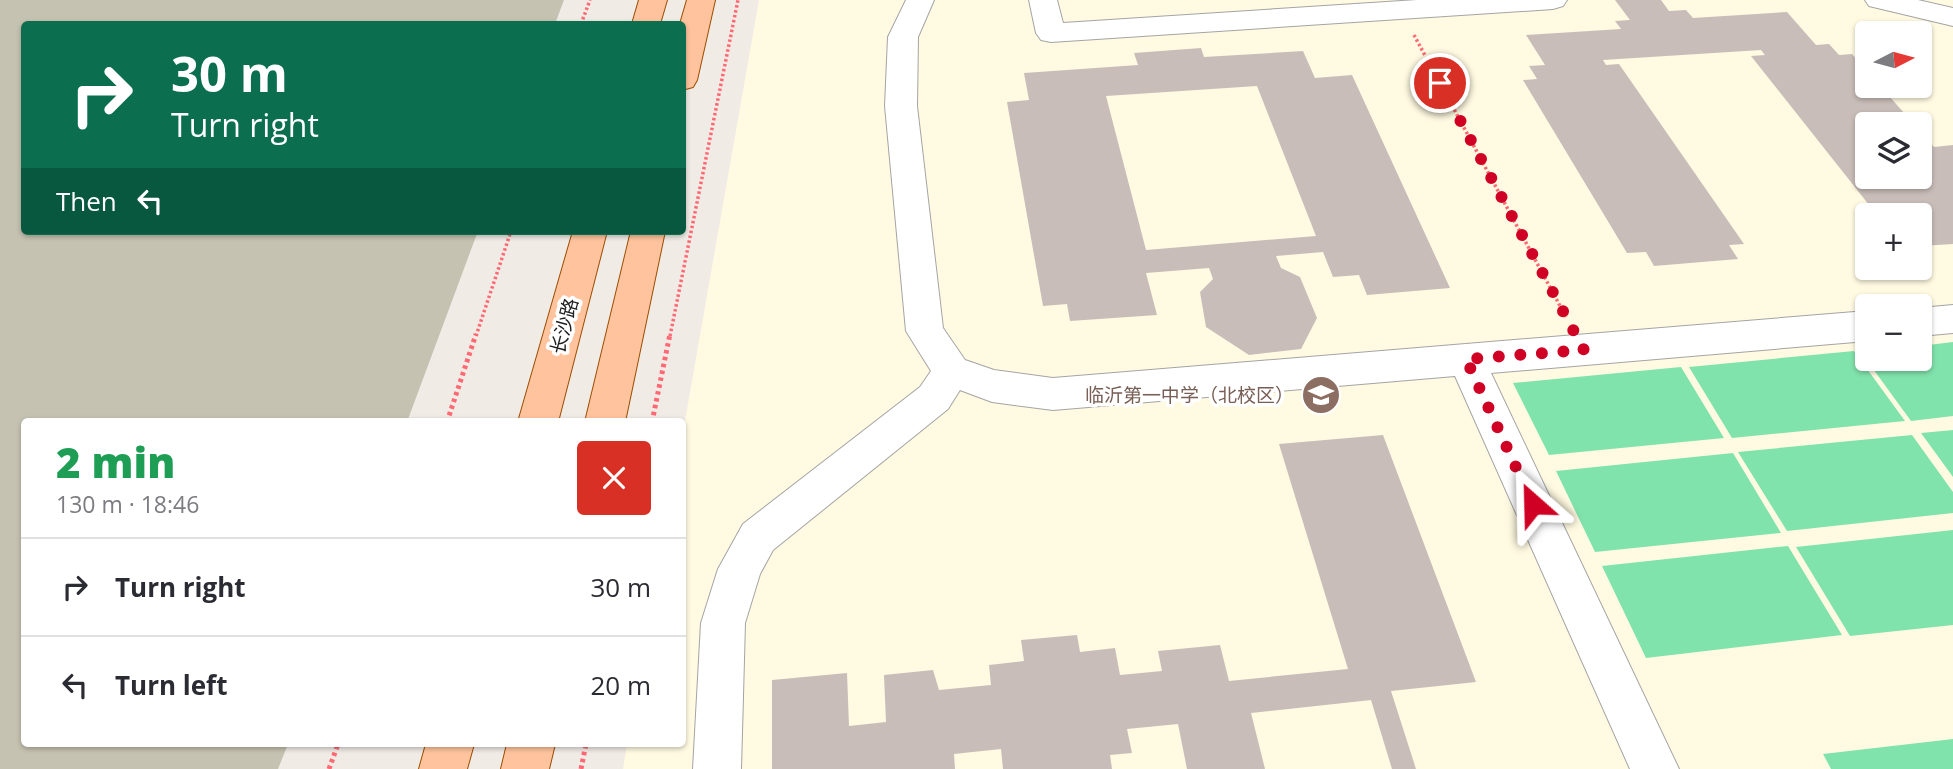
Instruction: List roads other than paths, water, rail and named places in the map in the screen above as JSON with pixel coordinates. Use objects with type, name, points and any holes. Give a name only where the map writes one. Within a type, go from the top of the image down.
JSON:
[{"type":"main road","points":[[647,21],[653,0]]},
{"type":"main road","points":[[686,63],[701,0]]},
{"type":"main road","name":"长沙路","points":[[539,418],[589,235]]},
{"type":"main road","points":[[606,418],[647,235]]},
{"type":"main road","points":[[443,769],[449,747]]},
{"type":"main road","points":[[526,769],[530,747]]},
{"type":"street","points":[[920,0],[903,37],[901,106],[925,331],[952,370],[992,386],[1053,394],[1855,327]]},
{"type":"street","points":[[1043,0],[1051,33],[1553,0]]},
{"type":"street","points":[[1879,0],[1953,17]]},
{"type":"street","points":[[1932,320],[1953,319]]},
{"type":"street","points":[[1466,359],[1655,769]]},
{"type":"street","points":[[717,769],[723,623],[740,569],[758,537],[934,398],[952,370]]},
{"type":"place","name":"临沂第一中学（北校区）","points":[[1321,395]]}]
